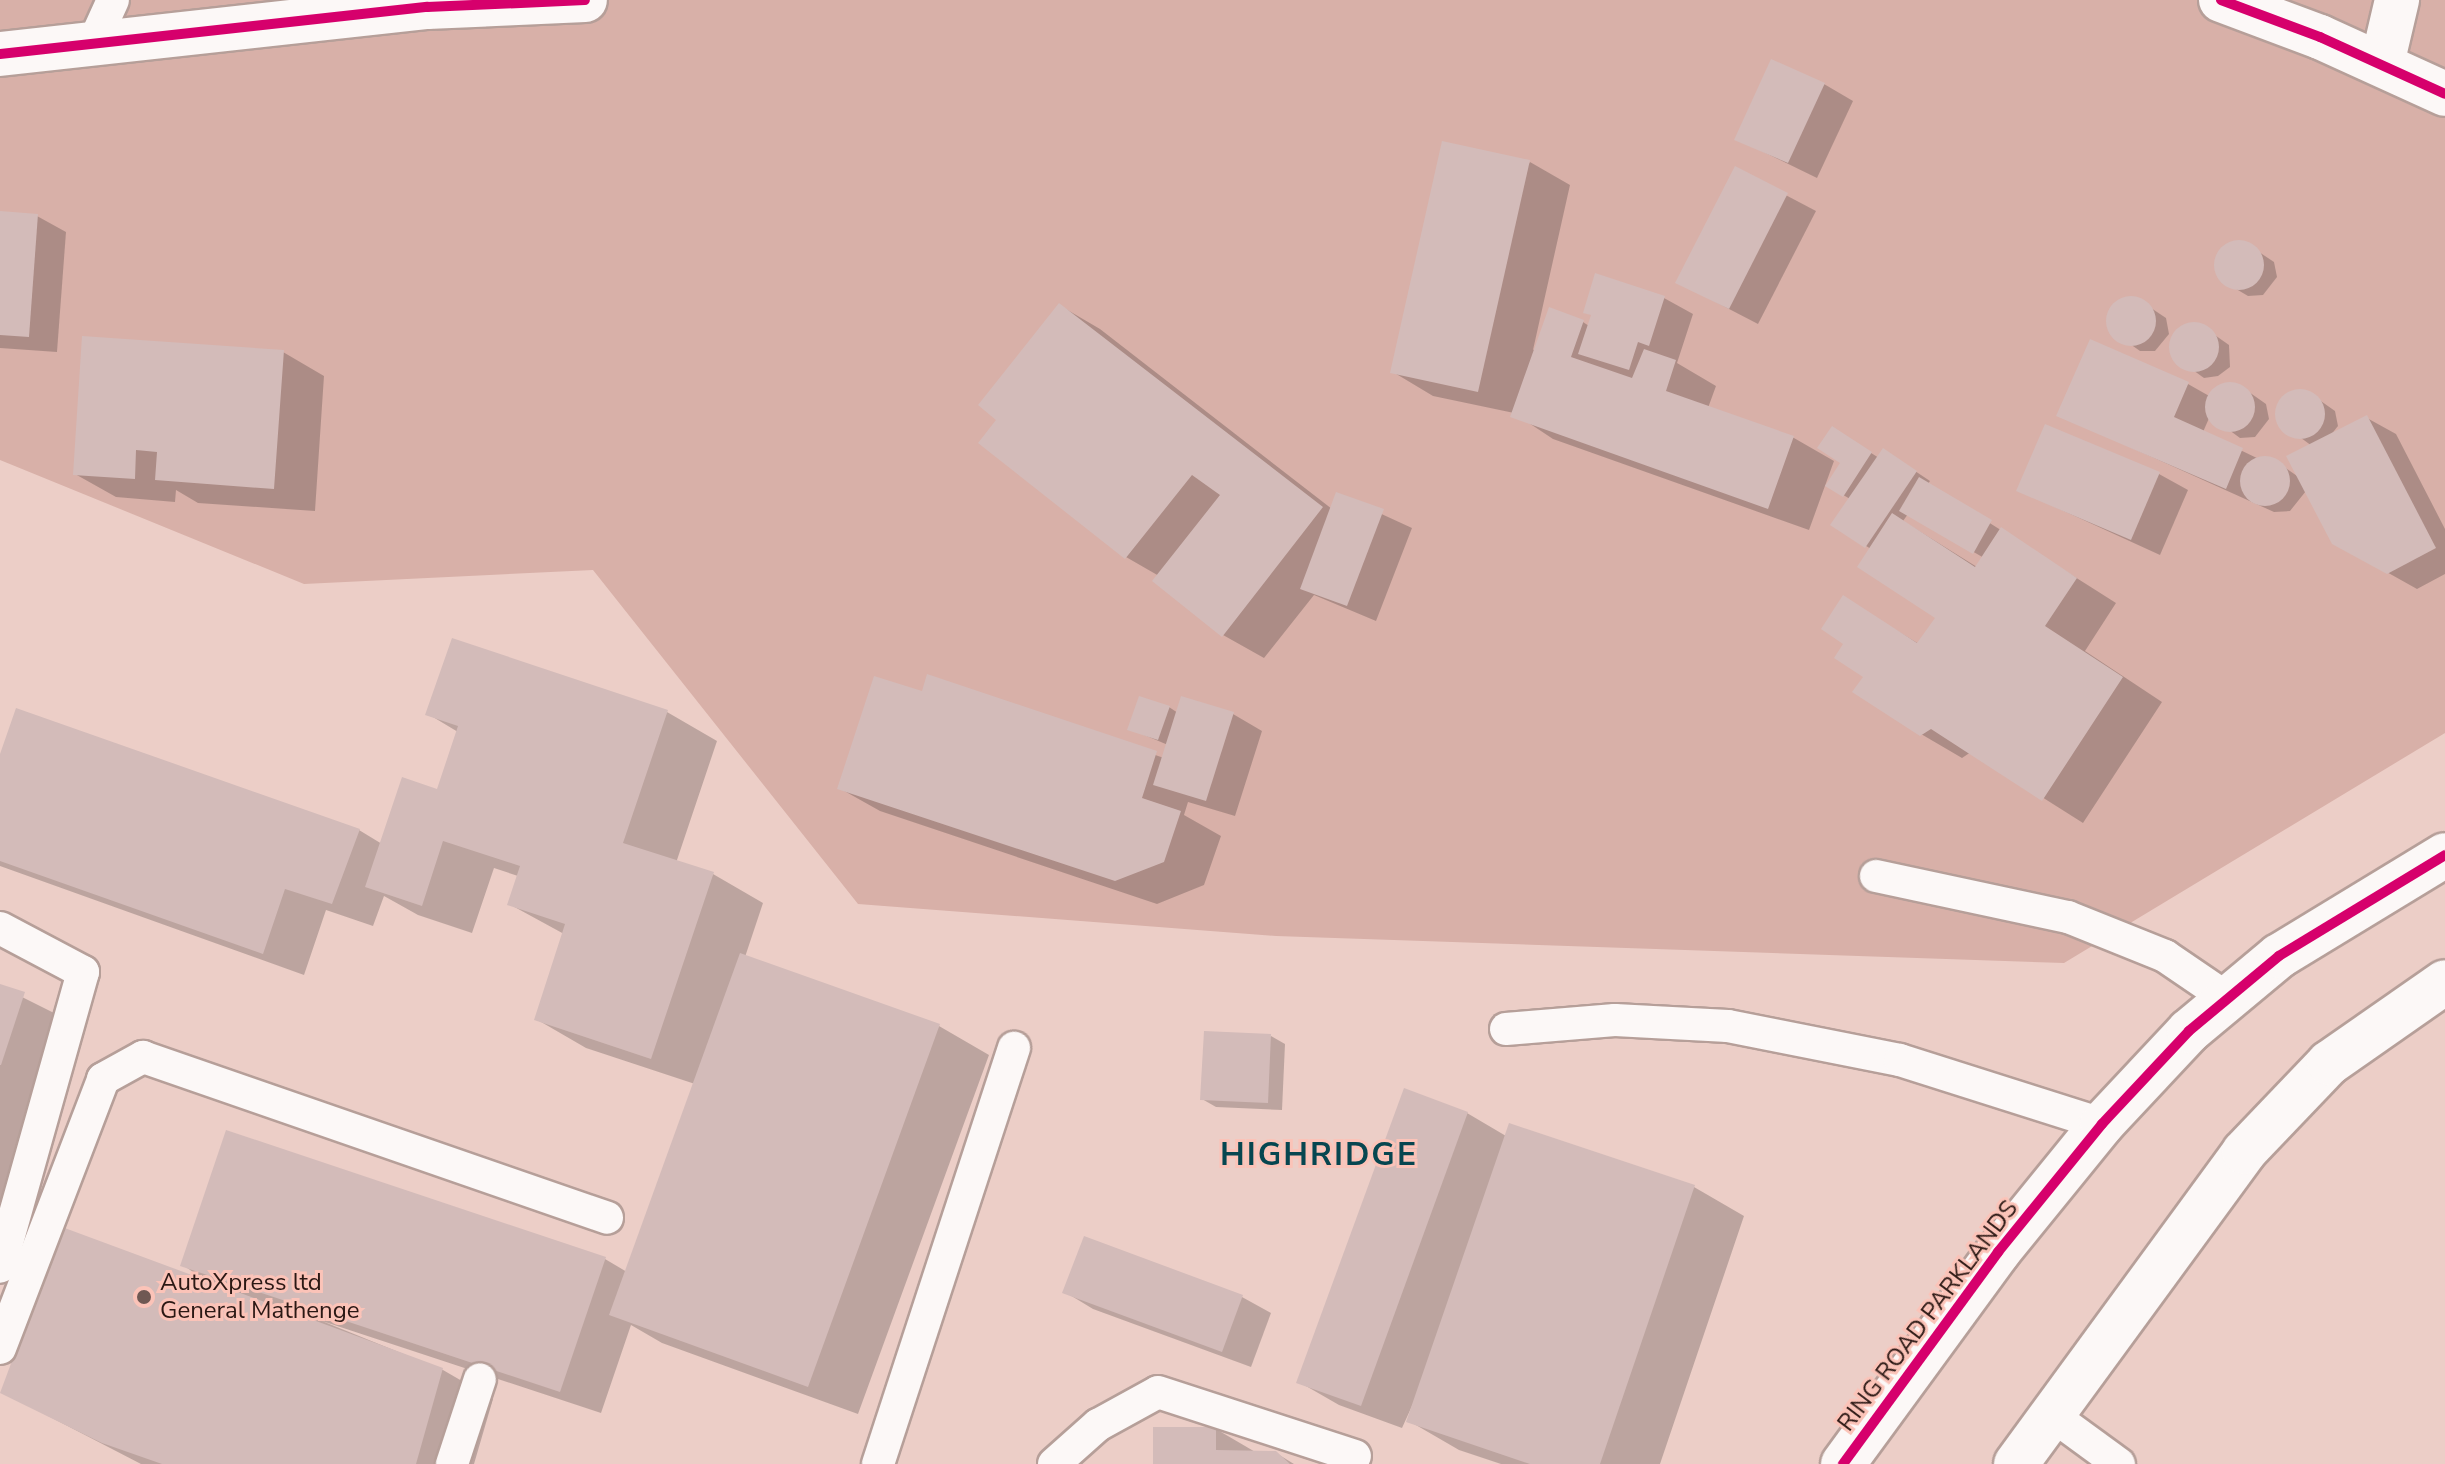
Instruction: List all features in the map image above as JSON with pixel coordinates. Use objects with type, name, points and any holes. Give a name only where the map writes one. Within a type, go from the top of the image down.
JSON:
[{"type":"street","points":[[0,54],[93,44],[243,14],[585,0]]},
{"type":"street","points":[[2221,0],[2382,64],[2445,94]]},
{"type":"street","points":[[2382,64],[2397,0]]},
{"type":"street","name":"RING ROAD PARKLANDS","points":[[1843,1464],[1998,1252],[2102,1124],[2189,1031],[2279,956],[2445,855]]},
{"type":"street","points":[[2016,1464],[2244,1152],[2329,1063],[2445,982]]},
{"type":"lane","points":[[93,44],[113,0]]},
{"type":"lane","points":[[1876,876],[2068,917],[2165,956],[2228,999]]},
{"type":"lane","points":[[0,928],[83,972],[0,1267]]},
{"type":"lane","points":[[1506,1029],[1615,1020],[1728,1026],[1900,1060],[2102,1124]]},
{"type":"lane","points":[[878,1464],[1014,1048]]},
{"type":"lane","points":[[0,1348],[103,1079],[143,1057],[607,1218]]},
{"type":"lane","points":[[452,1464],[480,1379]]},
{"type":"lane","points":[[1054,1464],[1098,1425],[1158,1392],[1355,1456]]},
{"type":"lane","points":[[2052,1415],[2119,1464]]},
{"type":"shaded area","points":[[0,0],[2445,0],[2445,733],[2064,963],[1276,936],[858,904],[593,570],[304,584],[0,460]]},
{"type":"building","points":[[1771,59],[1825,83],[1788,163],[1734,140]]},
{"type":"building","points":[[1442,141],[1530,160],[1478,392],[1390,373]]},
{"type":"building","points":[[1735,166],[1788,193],[1729,309],[1675,283]]},
{"type":"building","points":[[0,211],[38,214],[29,337],[0,335]]},
{"type":"building","points":[[2239,240],[2256,248],[2264,265],[2256,282],[2239,290],[2222,282],[2214,265],[2222,248]]},
{"type":"building","points":[[1595,273],[1665,296],[1649,346],[1638,342],[1629,370],[1578,354],[1591,315],[1583,313]]},
{"type":"building","points":[[2131,296],[2148,304],[2156,321],[2148,338],[2131,346],[2114,338],[2106,321],[2114,304]]},
{"type":"building","points":[[1059,303],[1323,507],[1222,637],[1152,581],[1220,495],[1192,475],[1125,559],[978,443],[996,420],[978,405]]},
{"type":"building","points":[[1549,307],[1584,320],[1571,357],[1632,378],[1644,349],[1676,360],[1666,391],[1794,436],[1768,509],[1510,417]]},
{"type":"building","points":[[2194,322],[2211,330],[2219,347],[2211,364],[2194,372],[2177,364],[2169,347],[2177,330]]},
{"type":"building","points":[[82,336],[284,350],[274,489],[155,480],[157,452],[136,450],[135,479],[73,475]]},
{"type":"building","points":[[2090,339],[2189,382],[2174,417],[2243,448],[2226,489],[2056,416]]},
{"type":"building","points":[[2230,382],[2247,390],[2255,407],[2247,424],[2230,432],[2213,424],[2205,407],[2213,390]]},
{"type":"building","points":[[2300,389],[2317,397],[2325,414],[2317,431],[2300,439],[2283,431],[2275,414],[2283,397]]},
{"type":"building","points":[[2367,415],[2436,548],[2387,574],[2332,544],[2286,456]]},
{"type":"building","points":[[2045,424],[2160,472],[2131,540],[2016,491]]},
{"type":"building","points":[[1832,426],[1872,452],[1843,497],[1825,486],[1840,463],[1817,448]]},
{"type":"building","points":[[1883,448],[1917,471],[1865,548],[1830,525]]},
{"type":"building","points":[[2265,456],[2282,464],[2290,481],[2282,498],[2265,506],[2248,498],[2240,481],[2248,464]]},
{"type":"building","points":[[1919,477],[1992,520],[1973,554],[1899,511]]},
{"type":"building","points":[[1336,492],[1384,509],[1347,606],[1300,589]]},
{"type":"building","points":[[1892,513],[1975,567],[2001,527],[2077,578],[2045,626],[2123,677],[2042,801],[1931,729],[1920,736],[1852,692],[1863,677],[1834,658],[1843,644],[1821,629],[1843,595],[1917,643],[1935,618],[1857,567]]},
{"type":"building","points":[[452,638],[668,710],[623,843],[714,872],[651,1059],[534,1020],[565,924],[507,905],[520,866],[443,841],[422,906],[365,887],[402,777],[437,789],[458,726],[425,715]]},
{"type":"building","points":[[927,674],[1157,751],[1142,798],[1181,811],[1164,862],[1115,881],[837,789],[874,676],[922,691]]},
{"type":"building","points":[[1139,696],[1170,706],[1158,740],[1127,730]]},
{"type":"building","points":[[1181,696],[1234,712],[1206,801],[1153,785]]},
{"type":"building","points":[[16,708],[360,829],[332,904],[285,889],[263,954],[0,861],[0,754]]},
{"type":"building","points":[[740,953],[940,1024],[808,1387],[609,1315]]},
{"type":"building","points":[[0,984],[25,992],[1,1065],[0,1065]]},
{"type":"building","points":[[1204,1031],[1271,1034],[1268,1103],[1200,1100]]},
{"type":"building","points":[[1404,1088],[1468,1112],[1361,1406],[1296,1383]]},
{"type":"building","points":[[1509,1123],[1695,1185],[1600,1464],[1530,1464],[1406,1422]]},
{"type":"building","points":[[226,1130],[606,1257],[560,1392],[180,1266]]},
{"type":"building","name":"AutoXpress ltd General Mathenge","points":[[62,1227],[443,1368],[416,1464],[162,1464],[102,1443],[0,1393]]},
{"type":"building","points":[[1084,1236],[1243,1295],[1222,1352],[1062,1293]]},
{"type":"building","points":[[1153,1427],[1216,1427],[1216,1450],[1276,1451],[1290,1464],[1153,1464]]},
{"type":"cycle path","points":[[0,54],[427,7],[585,0]]},
{"type":"cycle path","points":[[2221,0],[2320,37],[2445,94]]},
{"type":"cycle path","points":[[1843,1464],[1998,1252],[2102,1124],[2189,1031],[2279,956],[2445,855]]},
{"type":"place","name":"AutoXpress ltd General Mathenge","points":[[144,1297]]},
{"type":"district","name":"HIGHRIDGE","points":[[1319,1155]]}]
